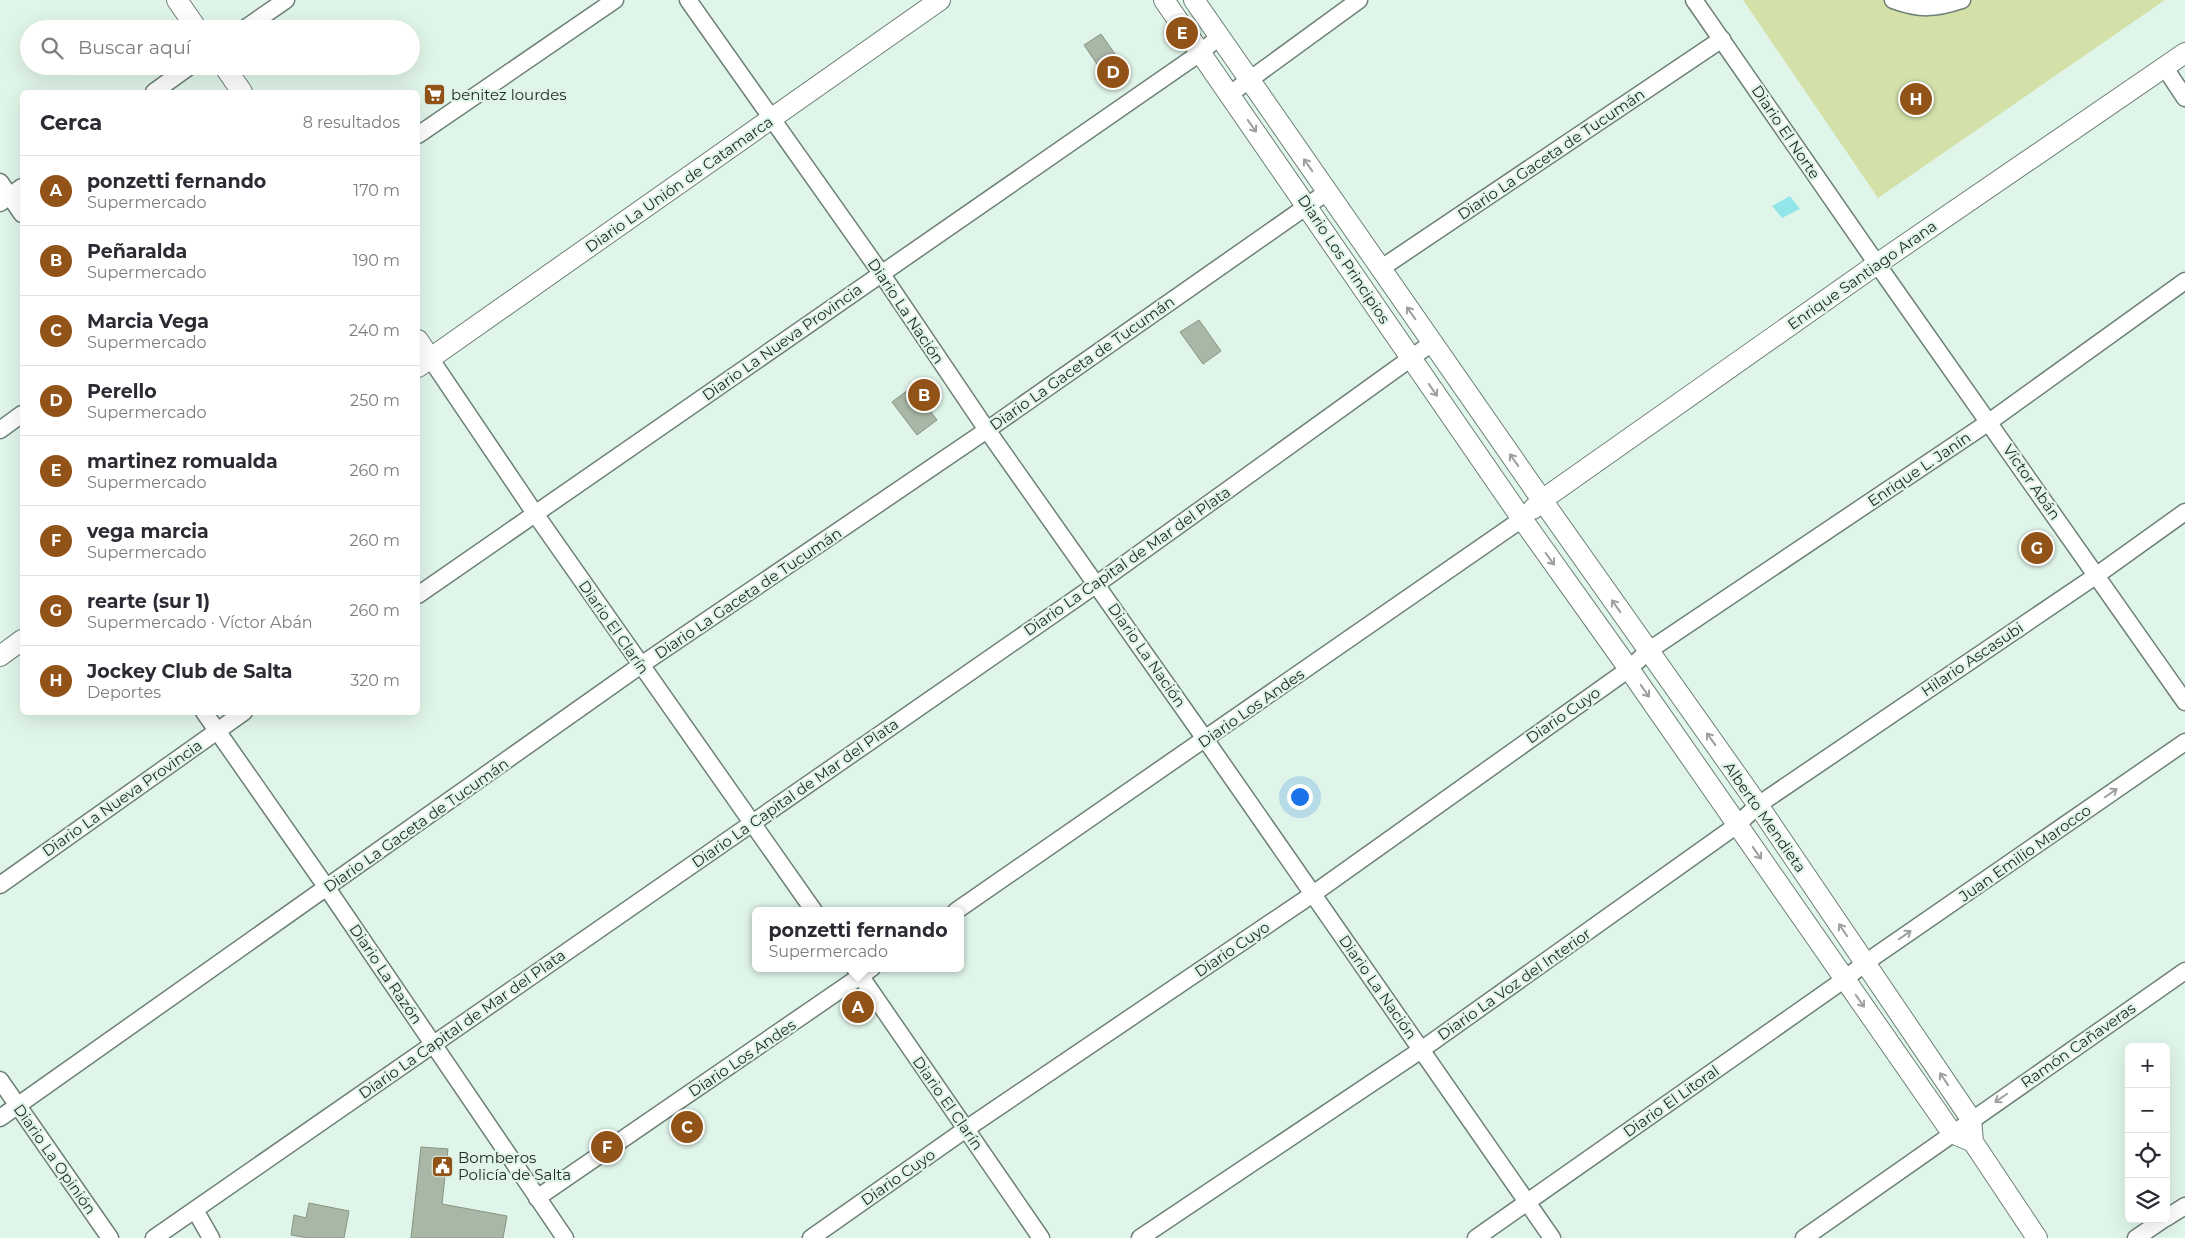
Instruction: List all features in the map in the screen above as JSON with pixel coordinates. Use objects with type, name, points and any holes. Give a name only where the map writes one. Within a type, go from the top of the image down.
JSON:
[{"type":"street","points":[[177,0],[191,20]]},
{"type":"street","points":[[257,20],[286,0]]},
{"type":"street","points":[[420,134],[615,0]]},
{"type":"street","name":"Diario La Nación","points":[[688,0],[773,118],[987,430],[1097,584],[1552,1238]]},
{"type":"street","name":"Diario La Unión de Catamarca","points":[[424,363],[940,0]]},
{"type":"street","name":"Diario Los Principios","points":[[1164,0],[1522,519]]},
{"type":"street","name":"Diario Los Principios","points":[[1194,0],[1542,500]]},
{"type":"street","points":[[1230,94],[1248,79],[1359,0]]},
{"type":"street","name":"Diario El Norte","points":[[1694,0],[1876,264]]},
{"type":"street","points":[[1893,0],[1911,7],[1932,8],[1962,0]]},
{"type":"street","name":"Diario La Nueva Provincia","points":[[420,594],[536,515],[1219,37]]},
{"type":"street","name":"Diario La Gaceta de Tucumán","points":[[1380,269],[1722,39]]},
{"type":"street","name":"Enrique Santiago Arana","points":[[1542,500],[1876,264],[2185,54]]},
{"type":"street","points":[[2165,68],[2185,98]]},
{"type":"street","points":[[157,90],[178,75]]},
{"type":"street","points":[[230,75],[241,90]]},
{"type":"street","points":[[0,182],[11,195],[20,211]]},
{"type":"street","name":"Diario La Gaceta de Tucumán","points":[[0,1118],[641,665],[987,430],[1306,204],[1326,192]]},
{"type":"street","name":"Víctor Abán","points":[[1876,264],[2185,702]]},
{"type":"street","name":"Enrique L. Janín","points":[[1648,651],[1989,422],[2185,280]]},
{"type":"street","name":"Diario La Capital de Mar del Plata","points":[[154,1238],[1097,584],[1432,343]]},
{"type":"street","name":"Diario El Clarín","points":[[420,348],[424,363],[536,515],[751,824],[811,907]]},
{"type":"street","points":[[0,430],[20,415]]},
{"type":"street","name":"Diario Los Andes","points":[[962,907],[1522,519],[1542,500]]},
{"type":"street","name":"Alberto Mendieta","points":[[1542,500],[1758,805],[1971,1119],[1973,1142],[2037,1238]]},
{"type":"street","name":"Hilario Ascasubi","points":[[1758,805],[2097,575],[2185,512]]},
{"type":"street","name":"Alberto Mendieta","points":[[1522,519],[1629,669],[1952,1133]]},
{"type":"street","points":[[0,656],[20,641]]},
{"type":"street","name":"Diario Cuyo","points":[[811,1238],[966,1129],[1313,894],[1629,669],[1648,651]]},
{"type":"street","name":"Diario La Razón","points":[[206,715],[327,888],[565,1238]]},
{"type":"street","name":"Diario La Nueva Provincia","points":[[0,885],[240,715]]},
{"type":"street","name":"Juan Emilio Marocco","points":[[1865,963],[2185,742]]},
{"type":"street","name":"Diario La Voz del Interior","points":[[1140,1238],[1421,1050],[1738,825],[1758,805]]},
{"type":"street","name":"Diario El Litoral","points":[[1476,1238],[1845,979],[1865,963]]},
{"type":"street","name":"Ramón Cañaveras","points":[[1804,1238],[2185,970]]},
{"type":"street","name":"Diario Los Andes","points":[[537,1198],[862,972]]},
{"type":"street","name":"Diario El Clarín","points":[[864,972],[966,1129],[1042,1238]]},
{"type":"street","name":"Diario La Opinión","points":[[0,1080],[110,1238]]},
{"type":"street","points":[[1952,1133],[1973,1142]]},
{"type":"street","points":[[2170,1216],[2185,1206]]},
{"type":"street","points":[[195,1210],[211,1238]]},
{"type":"street","points":[[2136,1238],[2159,1223]]},
{"type":"green space","points":[[1743,0],[2165,0],[1878,198]]},
{"type":"water","points":[[1790,196],[1800,209],[1782,218],[1772,206]]},
{"type":"building","points":[[1101,34],[1129,74],[1112,86],[1084,45]]},
{"type":"building","points":[[1199,320],[1221,351],[1203,364],[1180,332]]},
{"type":"building","points":[[912,387],[937,420],[917,435],[892,402]]},
{"type":"building","points":[[421,1147],[448,1149],[442,1204],[507,1216],[503,1238],[411,1238]]},
{"type":"building","points":[[309,1203],[349,1211],[344,1238],[308,1238],[291,1235],[294,1215],[306,1218]]},
{"type":"place","name":"martinez romualda","points":[[1182,33]]},
{"type":"place","name":"Perello","points":[[1113,72]]},
{"type":"place","name":"benitez lourdes","points":[[435,94]]},
{"type":"place","name":"Jockey Club de Salta","points":[[1916,99]]},
{"type":"place","name":"Peñaralda","points":[[924,395]]},
{"type":"place","name":"rearte (sur 1)","points":[[2037,548]]},
{"type":"place","name":"ponzetti fernando","points":[[858,1007]]},
{"type":"place","name":"Marcia Vega","points":[[687,1127]]},
{"type":"place","name":"vega marcia","points":[[607,1147]]},
{"type":"place","name":"Bomberos Policía de Salta","points":[[442,1166]]}]
